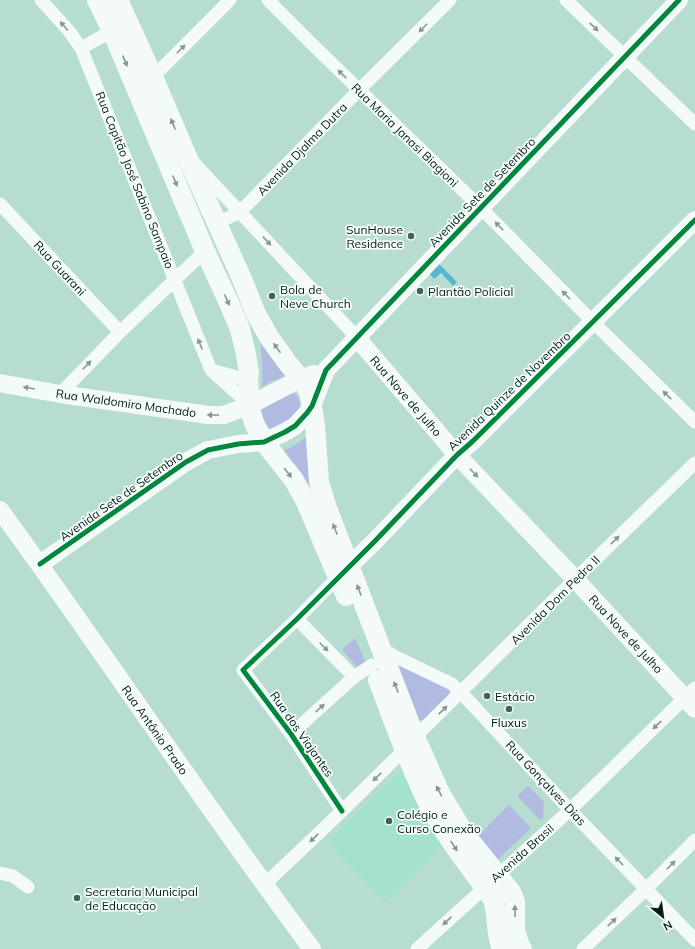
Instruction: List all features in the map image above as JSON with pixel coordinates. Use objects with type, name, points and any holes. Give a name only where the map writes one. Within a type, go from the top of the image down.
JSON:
[{"type":"main road","points":[[97,0],[112,31],[205,251],[240,329],[249,373],[248,380],[251,413],[255,425],[264,442],[294,480],[344,571]]},
{"type":"main road","points":[[118,0],[242,279],[256,314],[269,337],[300,380],[304,383],[309,392],[316,438],[319,482],[344,571],[410,743],[427,799],[433,812],[455,848],[493,899],[496,907],[497,936],[502,949]]},
{"type":"main road","points":[[190,216],[197,222],[210,225],[217,224]]},
{"type":"main road","points":[[410,743],[429,771],[441,795],[464,833],[511,892],[515,902],[515,930],[522,949]]},
{"type":"street","name":"Rua Capitão José Sabino Sampaio","points":[[41,0],[69,31],[81,48],[211,370],[250,404]]},
{"type":"street","points":[[153,77],[230,0]]},
{"type":"street","name":"Rua Maria Janasi Biagioni","points":[[268,0],[312,45],[481,208],[593,322],[695,422]]},
{"type":"street","name":"Avenida Djalma Dutra","points":[[217,224],[240,212],[359,90],[450,0]]},
{"type":"street","points":[[566,0],[695,124]]},
{"type":"street","name":"Avenida Sete de Setembro","points":[[40,564],[186,462],[208,450],[238,444],[264,442],[294,426],[308,413],[312,406],[326,370],[679,0]]},
{"type":"street","points":[[81,48],[112,31]]},
{"type":"street","name":"Rua Nove de Julho","points":[[185,152],[357,338],[457,455],[575,579],[692,698]]},
{"type":"street","name":"Rua Guarani","points":[[1,207],[120,332]]},
{"type":"street","name":"Avenida Quinze de Novembro","points":[[344,571],[375,541],[457,455],[474,441],[695,220]]},
{"type":"street","points":[[60,394],[120,332],[205,251]]},
{"type":"street","points":[[211,370],[248,380]]},
{"type":"street","name":"Avenida Sete de Setembro","points":[[300,380],[326,370]]},
{"type":"street","name":"Rua Waldomiro Machado","points":[[0,383],[60,394],[208,415],[224,415],[300,380]]},
{"type":"street","name":"Avenida Dom Pedro II","points":[[264,885],[342,811],[575,579],[695,463]]},
{"type":"street","name":"Rua Antônio Prado","points":[[0,510],[40,564],[264,885],[312,949]]},
{"type":"street","points":[[344,571],[296,619],[354,677]]},
{"type":"street","name":"Rua dos Viajantes","points":[[296,619],[243,670],[291,734],[342,811]]},
{"type":"street","name":"Rua Gonçalves Dias","points":[[377,657],[394,656],[452,684],[461,692],[570,810],[695,940]]},
{"type":"street","points":[[291,734],[377,657]]},
{"type":"street","name":"Avenida Brasil","points":[[417,949],[692,698]]},
{"type":"street","points":[[583,949],[695,840]]},
{"type":"street","points":[[0,873],[13,876],[28,887]]},
{"type":"shaded area","points":[[438,263],[457,282],[453,286],[441,273],[434,279],[428,272]]},
{"type":"shaded area","points":[[260,342],[273,360],[288,375],[262,387],[262,365]]},
{"type":"shaded area","points":[[291,391],[298,398],[300,409],[284,425],[270,430],[262,418],[259,408]]},
{"type":"shaded area","points":[[309,435],[314,493],[283,451],[292,447]]},
{"type":"shaded area","points":[[355,638],[366,663],[358,668],[342,650]]},
{"type":"shaded area","points":[[393,661],[449,689],[449,695],[424,720],[418,721]]},
{"type":"shaded area","name":"Colégio e Curso Conexão","points":[[403,768],[443,846],[386,902],[327,842]]},
{"type":"shaded area","points":[[528,786],[544,802],[543,819],[539,819],[519,798],[518,795]]},
{"type":"shaded area","points":[[509,805],[531,828],[492,865],[472,835],[474,825],[481,833]]},
{"type":"cycle path","points":[[40,564],[186,462],[208,450],[238,444],[264,442],[295,426],[312,406],[326,370],[679,0]]},
{"type":"cycle path","points":[[342,811],[291,734],[243,670],[297,619],[375,541],[457,455],[473,441],[695,220]]},
{"type":"place","name":"SunHouse Residence","points":[[411,236]]},
{"type":"place","name":"Plantão Policial","points":[[420,291]]},
{"type":"place","name":"Bola de Neve Church","points":[[272,296]]},
{"type":"place","name":"Estácio","points":[[487,696]]},
{"type":"place","name":"Fluxus","points":[[509,709]]},
{"type":"place","name":"Colégio e Curso Conexão","points":[[389,821]]},
{"type":"place","name":"Secretaria Municipal de Educação","points":[[77,898]]}]
